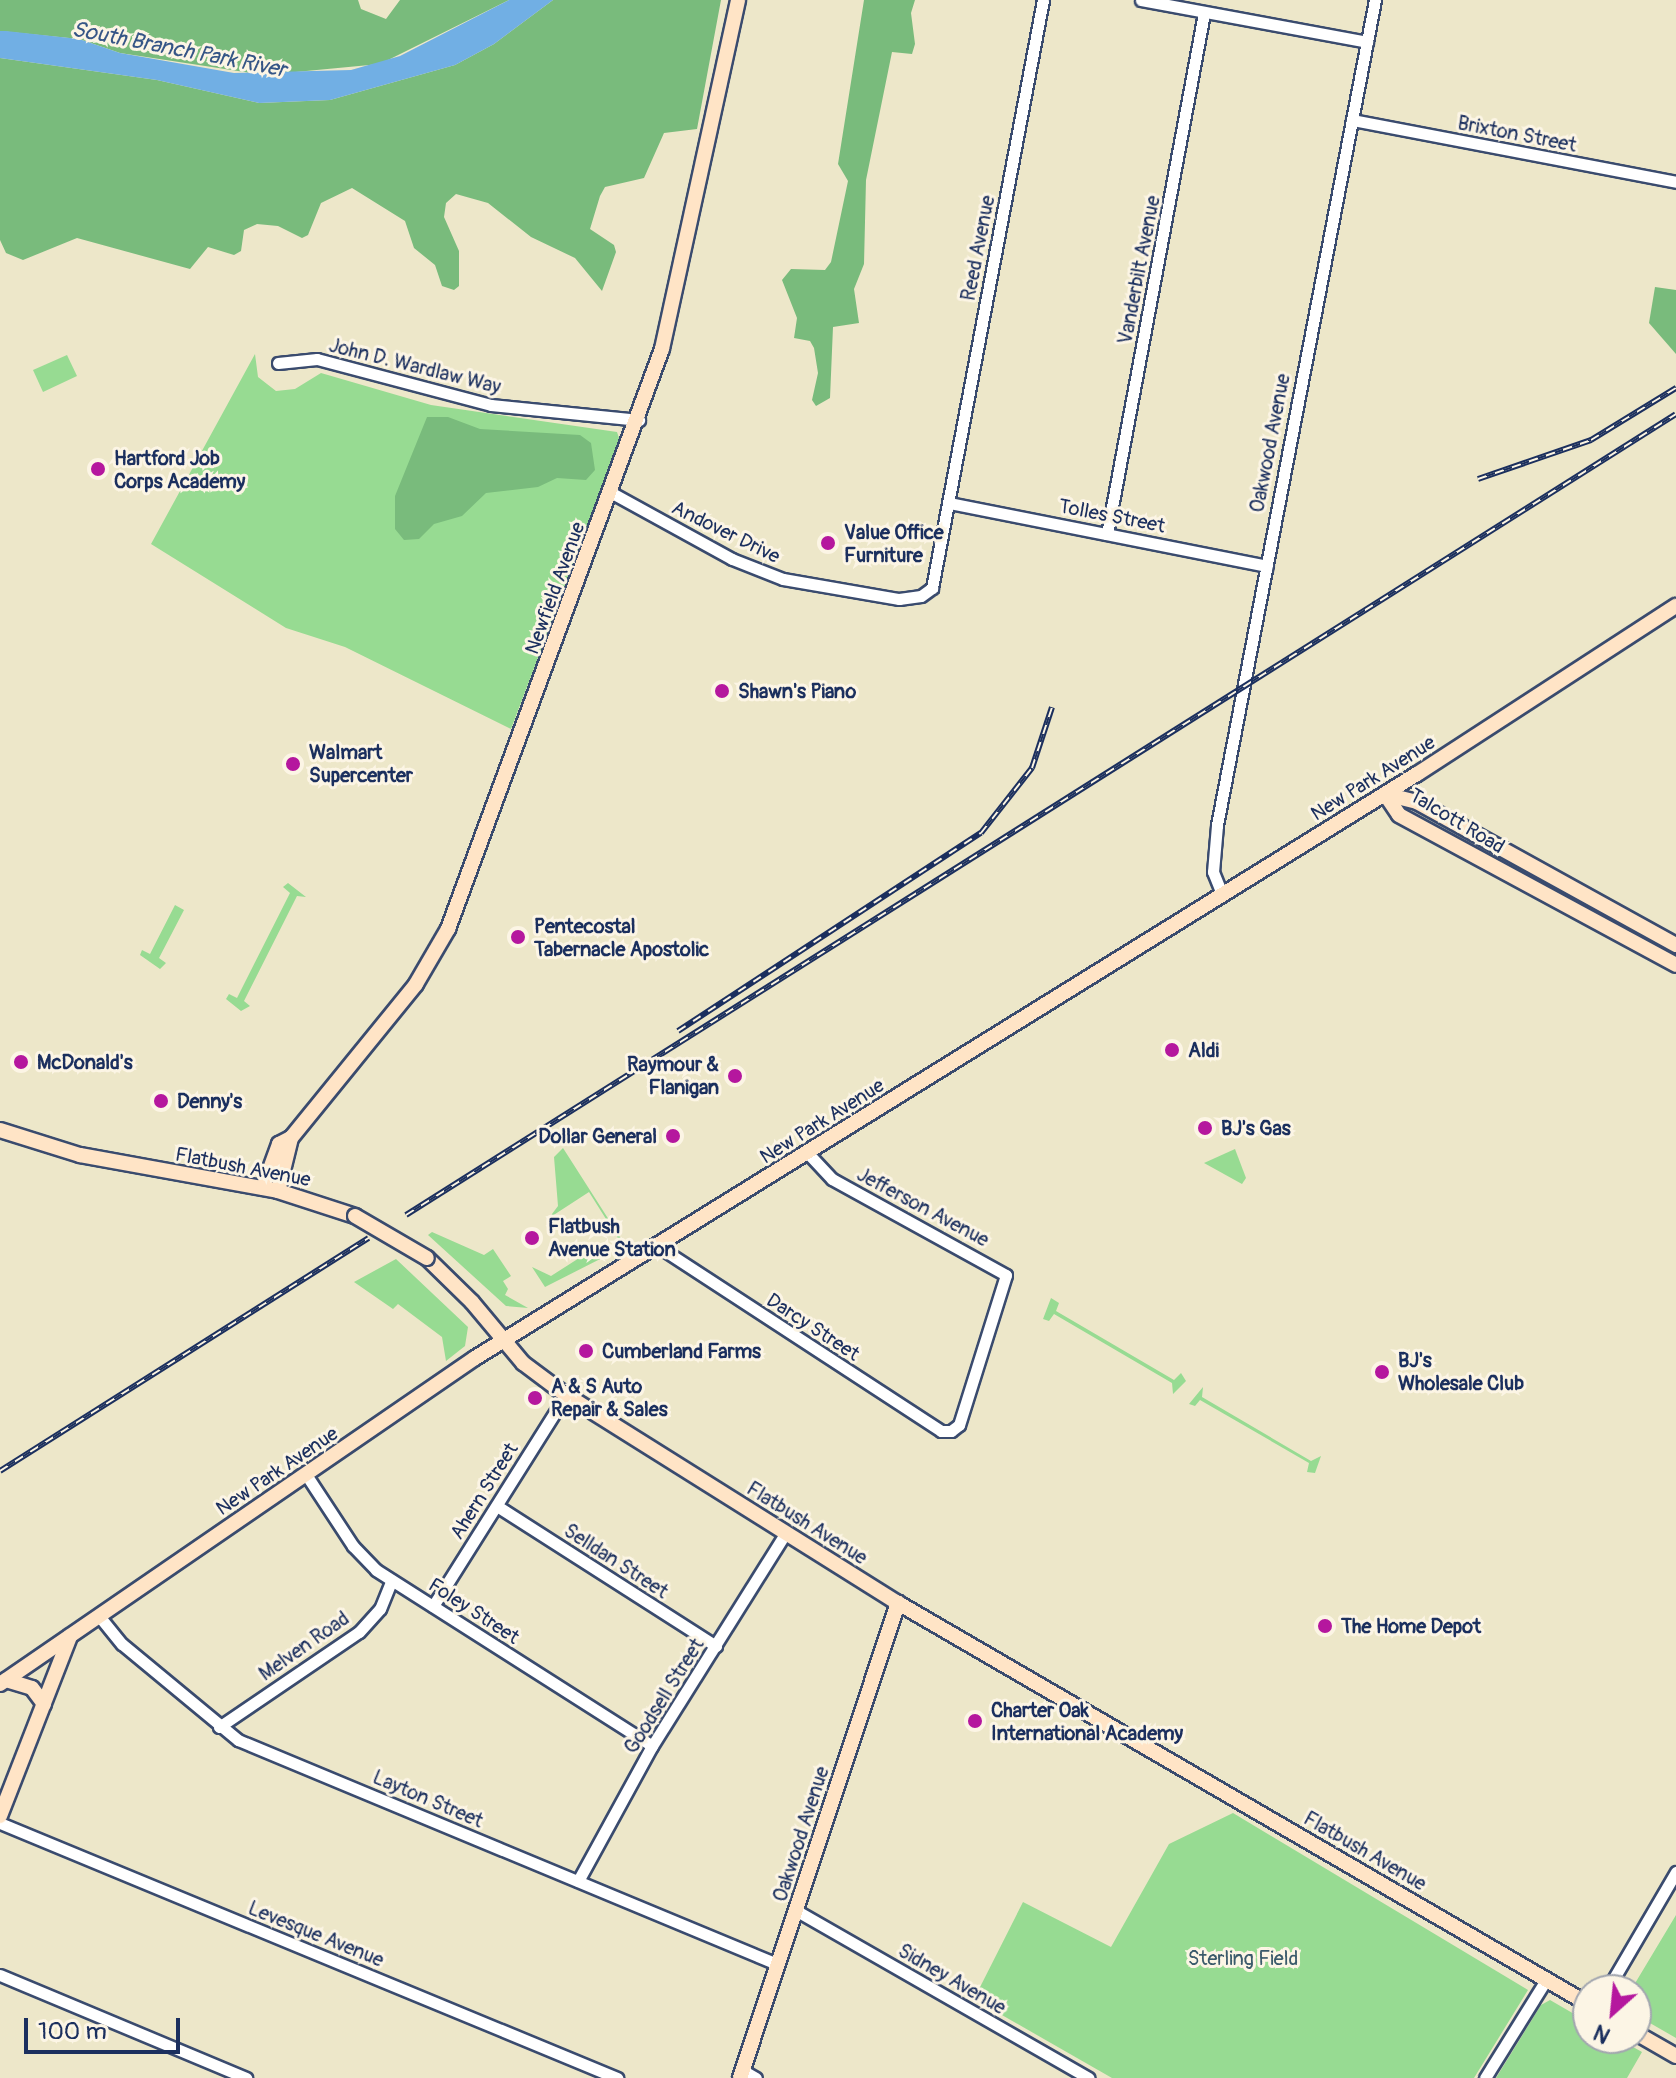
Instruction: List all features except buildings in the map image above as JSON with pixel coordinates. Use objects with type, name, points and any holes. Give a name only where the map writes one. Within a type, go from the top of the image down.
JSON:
[{"type":"street","name":"Newfield Avenue","points":[[263,1188],[279,1144],[291,1138],[416,984],[441,945],[639,420],[678,289],[738,0]]},
{"type":"street","name":"Reed Avenue","points":[[949,503],[1043,0]]},
{"type":"street","points":[[1141,0],[1367,42]]},
{"type":"street","name":"Oakwood Avenue","points":[[1222,894],[1213,872],[1214,843],[1375,0]]},
{"type":"street","name":"Vanderbilt Avenue","points":[[1107,534],[1204,13]]},
{"type":"street","name":"Brixton Street","points":[[1352,120],[1676,182]]},
{"type":"street","name":"John D. Wardlaw Way","points":[[278,363],[317,359],[491,405],[639,420]]},
{"type":"street","name":"Andover Drive","points":[[612,493],[757,571],[899,599],[921,596],[932,588],[949,503]]},
{"type":"street","name":"Tolles Street","points":[[949,503],[1267,566]]},
{"type":"street","name":"New Park Avenue","points":[[3,1682],[504,1343],[1385,794],[1676,606]]},
{"type":"street","name":"Talcott Road","points":[[1385,794],[1417,802],[1676,945]]},
{"type":"street","name":"Talcott Road","points":[[1385,794],[1399,815],[1676,965]]},
{"type":"street","points":[[1535,888],[1544,872]]},
{"type":"street","points":[[1641,947],[1650,931]]},
{"type":"street","name":"Flatbush Avenue","points":[[0,1130],[80,1155],[278,1191],[355,1216],[427,1258],[472,1302],[504,1343],[566,1395],[898,1603],[1572,1995]]},
{"type":"street","name":"Newfield Avenue","points":[[278,1191],[291,1138]]},
{"type":"street","name":"Jefferson Avenue","points":[[808,1153],[832,1179],[1006,1275],[959,1425],[951,1431]]},
{"type":"street","name":"Darcy Street","points":[[659,1247],[941,1431],[951,1431]]},
{"type":"street","name":"Ahern Street","points":[[433,1606],[566,1395]]},
{"type":"street","name":"Foley Street","points":[[307,1476],[353,1546],[392,1580],[652,1746]]},
{"type":"street","name":"Selldan Street","points":[[497,1506],[716,1646]]},
{"type":"street","name":"Goodsell Street","points":[[578,1881],[652,1746],[786,1532]]},
{"type":"street","name":"Melven Road","points":[[219,1727],[359,1632],[380,1609],[392,1580]]},
{"type":"street","name":"Oakwood Avenue","points":[[746,2075],[777,1964],[898,1603]]},
{"type":"street","name":"Layton Street","points":[[99,1616],[122,1644],[219,1727],[249,1744],[777,1964]]},
{"type":"street","points":[[0,1816],[70,1636]]},
{"type":"street","points":[[3,1682],[32,1688],[44,1704]]},
{"type":"street","name":"Levesque Avenue","points":[[0,1823],[617,2078]]},
{"type":"street","points":[[1616,1974],[1676,1872]]},
{"type":"street","name":"Sidney Avenue","points":[[797,1911],[1089,2078]]},
{"type":"street","points":[[0,1975],[246,2078]]},
{"type":"street","points":[[1485,2078],[1546,1980]]},
{"type":"street","points":[[1652,2042],[1676,2056]]},
{"type":"green space","points":[[0,0],[358,0],[361,9],[386,19],[400,0],[509,0],[380,64],[264,75],[120,53],[79,39],[0,31]]},
{"type":"green space","points":[[553,0],[721,0],[697,129],[664,133],[644,178],[605,187],[600,196],[590,229],[614,245],[616,252],[602,291],[575,258],[531,237],[488,203],[456,194],[446,203],[444,217],[459,251],[459,286],[454,290],[442,286],[435,265],[414,248],[405,221],[352,188],[321,203],[308,235],[302,238],[278,226],[257,224],[244,230],[241,251],[234,255],[208,247],[190,269],[77,238],[23,260],[6,253],[0,240],[0,58],[157,80],[259,103],[330,100],[455,65],[494,44]]},
{"type":"green space","points":[[864,0],[915,0],[911,13],[915,44],[912,54],[892,52],[866,180],[864,264],[854,289],[859,323],[833,327],[830,398],[816,406],[812,400],[818,373],[814,348],[810,341],[794,338],[797,318],[782,280],[791,269],[825,270],[831,262],[848,181],[838,164]]},
{"type":"green space","points":[[1655,287],[1676,290],[1676,354],[1649,323]]},
{"type":"green space","points":[[255,354],[258,377],[276,391],[295,389],[321,373],[431,405],[617,432],[620,441],[511,729],[345,647],[286,628],[151,544]]},
{"type":"green space","points":[[67,355],[77,376],[43,392],[33,370]]},
{"type":"green space","points":[[427,417],[448,417],[480,429],[580,435],[591,443],[595,470],[586,480],[557,478],[538,487],[486,493],[462,516],[434,524],[419,539],[404,540],[395,529],[395,496]]},
{"type":"green space","points":[[288,883],[306,897],[297,896],[244,1001],[250,1006],[241,1011],[226,999],[229,994],[237,998],[290,893],[283,887]]},
{"type":"green space","points":[[175,905],[184,910],[159,958],[166,963],[160,969],[140,955],[142,950],[150,954]]},
{"type":"green space","points":[[563,1148],[625,1245],[589,1192],[549,1218],[558,1206],[554,1157]]},
{"type":"green space","points":[[1235,1149],[1246,1178],[1242,1184],[1204,1163]]},
{"type":"green space","points":[[432,1232],[484,1255],[493,1249],[511,1276],[503,1281],[508,1289],[505,1295],[528,1308],[506,1306],[428,1235]]},
{"type":"green space","points":[[598,1246],[610,1254],[545,1287],[532,1267],[551,1276]]},
{"type":"green space","points":[[396,1259],[468,1327],[465,1346],[446,1361],[442,1337],[398,1304],[393,1309],[354,1282]]},
{"type":"green space","points":[[1051,1298],[1059,1303],[1056,1311],[1174,1380],[1181,1373],[1186,1381],[1173,1394],[1172,1383],[1054,1314],[1049,1321],[1043,1319]]},
{"type":"green space","points":[[1203,1387],[1202,1397],[1311,1461],[1321,1456],[1315,1473],[1307,1472],[1309,1463],[1200,1400],[1195,1406],[1189,1404]]},
{"type":"green space","name":"Sterling Field","points":[[1233,1813],[1528,1990],[1474,2078],[1112,2078],[974,1999],[1023,1902],[1111,1947],[1169,1844]]},
{"type":"green space","points":[[1676,1915],[1676,2038],[1652,2024],[1652,1974],[1641,1974]]},
{"type":"green space","points":[[1550,2000],[1572,2013],[1572,2054],[1641,2054],[1627,2078],[1496,2078],[1541,2005]]},
{"type":"water","points":[[509,0],[553,0],[494,44],[455,65],[330,100],[259,103],[157,80],[0,58],[0,31],[6,31],[79,39],[120,53],[234,73],[351,70],[400,56]]},
{"type":"railway","points":[[1478,479],[1591,440],[1676,388]]},
{"type":"railway","points":[[406,1215],[1676,414]]},
{"type":"railway","points":[[678,1031],[981,833],[1032,768],[1052,707]]},
{"type":"railway","points":[[0,1471],[369,1238]]},
{"type":"place","name":"Hartford Job Corps Academy","points":[[98,469]]},
{"type":"place","name":"Value Office Furniture","points":[[828,543]]},
{"type":"place","name":"Shawn's Piano","points":[[722,691]]},
{"type":"place","name":"Walmart Supercenter","points":[[293,764]]},
{"type":"place","name":"Pentecostal Tabernacle Apostolic","points":[[518,937]]},
{"type":"place","name":"Aldi","points":[[1172,1050]]},
{"type":"place","name":"McDonald's","points":[[21,1062]]},
{"type":"place","name":"Raymour & Flanigan","points":[[735,1076]]},
{"type":"place","name":"Denny's","points":[[161,1101]]},
{"type":"place","name":"BJ's Gas","points":[[1205,1128]]},
{"type":"place","name":"Dollar General","points":[[673,1136]]},
{"type":"place","name":"Flatbush Avenue Station","points":[[532,1238]]},
{"type":"place","name":"Cumberland Farms","points":[[586,1351]]},
{"type":"place","name":"BJ's Wholesale Club","points":[[1382,1372]]},
{"type":"place","name":"A & S Auto Repair & Sales","points":[[535,1398]]},
{"type":"place","name":"The Home Depot","points":[[1325,1626]]},
{"type":"place","name":"Charter Oak International Academy","points":[[975,1721]]},
{"type":"water label","name":"South Branch Park River","points":[[179,50]]}]
